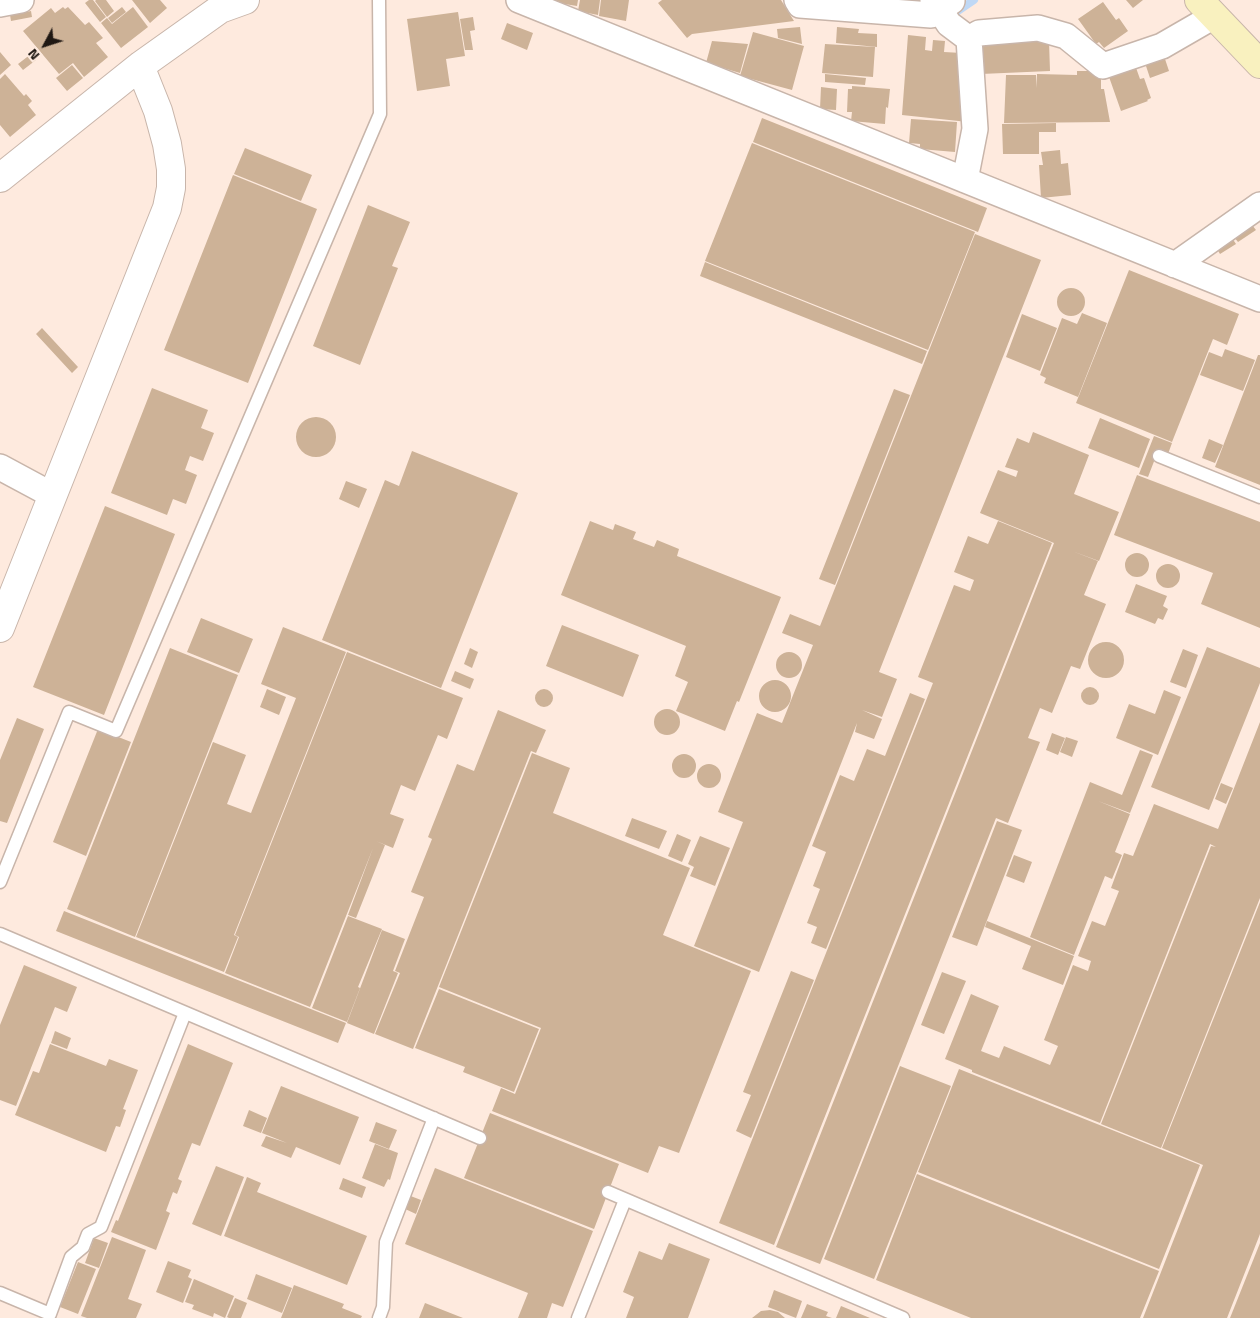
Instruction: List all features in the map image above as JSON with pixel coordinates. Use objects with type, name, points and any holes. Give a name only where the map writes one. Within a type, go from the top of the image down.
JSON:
[{"type":"main road","points":[[1207,8],[1260,64]]},
{"type":"street","points":[[0,4],[21,0]]},
{"type":"street","points":[[519,0],[1260,299]]},
{"type":"street","points":[[797,0],[800,5],[931,15],[942,3]]},
{"type":"street","points":[[0,178],[140,66],[225,3]]},
{"type":"street","points":[[942,3],[948,24],[969,39]]},
{"type":"street","points":[[969,39],[979,33],[1038,28],[1066,36],[1103,66],[1162,46],[1207,8]]},
{"type":"street","points":[[965,180],[975,129],[969,39]]},
{"type":"street","points":[[0,628],[167,208],[171,188],[171,169],[158,111],[140,66]]},
{"type":"street","points":[[1175,265],[1260,205]]},
{"type":"street","points":[[0,467],[52,495]]},
{"type":"lane","points":[[1,878],[69,712],[116,731],[120,722],[380,114],[379,0]]},
{"type":"lane","points":[[1159,456],[1260,497]]},
{"type":"lane","points":[[0,934],[480,1138]]},
{"type":"lane","points":[[0,1293],[50,1314],[71,1257],[83,1247],[88,1234],[102,1227],[185,1013]]},
{"type":"lane","points":[[379,1318],[383,1307],[386,1242],[434,1118]]},
{"type":"lane","points":[[608,1192],[903,1318]]},
{"type":"lane","points":[[578,1318],[625,1200]]},
{"type":"building","points":[[93,0],[106,17],[100,22],[85,3]]},
{"type":"building","points":[[96,0],[106,0],[114,11],[107,17]]},
{"type":"building","points":[[132,0],[160,0],[167,8],[150,23]]},
{"type":"building","points":[[553,0],[578,0],[577,6],[552,2]]},
{"type":"building","points":[[580,0],[600,0],[598,15],[578,11]]},
{"type":"building","points":[[601,0],[629,0],[626,21],[599,16]]},
{"type":"building","points":[[662,0],[781,0],[794,21],[692,34],[687,38],[658,3]]},
{"type":"building","points":[[1126,0],[1143,0],[1133,8]]},
{"type":"building","points":[[1103,2],[1116,20],[1119,18],[1128,31],[1104,48],[1099,42],[1096,44],[1078,19]]},
{"type":"building","points":[[63,7],[65,9],[68,7],[85,25],[89,22],[103,38],[96,43],[108,57],[84,77],[73,63],[59,74],[23,31],[51,8],[55,13]]},
{"type":"building","points":[[122,7],[126,12],[112,23],[108,18]]},
{"type":"building","points":[[133,7],[148,27],[121,48],[101,23],[107,18],[112,24]]},
{"type":"building","points":[[31,11],[32,17],[11,21],[10,15]]},
{"type":"building","points":[[458,12],[465,56],[446,59],[450,86],[417,91],[407,19]]},
{"type":"building","points":[[473,17],[475,30],[470,31],[473,50],[465,50],[460,19]]},
{"type":"building","points":[[507,23],[533,33],[527,50],[501,39]]},
{"type":"building","points":[[800,27],[802,44],[778,38],[777,29]]},
{"type":"building","points":[[837,27],[859,29],[858,33],[877,34],[877,47],[836,43]]},
{"type":"building","points":[[753,32],[804,46],[792,90],[740,76]]},
{"type":"building","points":[[908,35],[926,37],[925,50],[932,51],[933,40],[945,41],[944,52],[962,53],[959,89],[962,89],[968,122],[902,115]]},
{"type":"building","points":[[1014,38],[1014,43],[1049,41],[1050,71],[981,74],[979,44]]},
{"type":"building","points":[[712,41],[748,44],[740,73],[706,63]]},
{"type":"building","points":[[825,44],[875,47],[873,77],[822,73]]},
{"type":"building","points":[[0,52],[11,65],[0,75]]},
{"type":"building","points":[[1163,53],[1169,71],[1150,78],[1144,60]]},
{"type":"building","points":[[31,54],[36,60],[23,70],[18,64]]},
{"type":"building","points":[[72,65],[83,78],[67,91],[56,78]]},
{"type":"building","points":[[1135,65],[1140,79],[1144,78],[1151,98],[1148,101],[1121,111],[1108,74]]},
{"type":"building","points":[[1077,71],[1101,71],[1101,89],[1104,89],[1110,122],[1004,123],[1006,75],[1036,75],[1037,88],[1037,74],[1077,75]]},
{"type":"building","points":[[5,74],[24,96],[26,94],[32,101],[28,105],[36,115],[10,137],[0,125],[0,79]]},
{"type":"building","points":[[825,74],[866,78],[865,85],[825,82]]},
{"type":"building","points":[[852,86],[890,89],[885,124],[851,121],[852,112],[847,112],[848,89],[852,89]]},
{"type":"building","points":[[821,87],[837,89],[836,110],[820,109]]},
{"type":"building","points":[[762,118],[987,208],[978,232],[753,142]]},
{"type":"building","points":[[911,119],[957,122],[955,152],[920,149],[920,144],[909,143]]},
{"type":"building","points":[[1056,123],[1056,132],[1039,132],[1039,154],[1003,154],[1002,124]]},
{"type":"building","points":[[752,143],[975,232],[928,350],[705,261]]},
{"type":"building","points":[[245,148],[312,175],[301,201],[234,174]]},
{"type":"building","points":[[1060,150],[1061,164],[1068,163],[1071,195],[1041,198],[1039,165],[1043,165],[1041,152]]},
{"type":"building","points":[[233,175],[317,209],[248,383],[164,350]]},
{"type":"building","points":[[368,205],[410,222],[392,266],[398,268],[360,365],[313,346]]},
{"type":"building","points":[[1252,225],[1256,230],[1238,242],[1234,237]]},
{"type":"building","points":[[975,234],[1041,260],[879,672],[897,679],[882,717],[862,710],[882,719],[874,739],[855,732],[857,723],[759,972],[694,946],[743,822],[718,812],[757,713],[782,723],[813,645],[782,633],[790,614],[820,626]]},
{"type":"building","points":[[1232,238],[1236,244],[1220,254],[1217,249]]},
{"type":"building","points":[[705,262],[927,351],[922,364],[700,276]]},
{"type":"building","points":[[1129,270],[1239,314],[1227,345],[1213,339],[1172,442],[1076,403]]},
{"type":"building","points":[[1071,288],[1081,292],[1085,302],[1081,312],[1071,316],[1061,312],[1057,302],[1061,292]]},
{"type":"building","points":[[1082,313],[1107,323],[1078,397],[1044,383],[1046,378],[1040,375],[1062,318],[1077,324]]},
{"type":"building","points":[[1022,314],[1057,328],[1040,371],[1006,357]]},
{"type":"building","points":[[42,328],[78,367],[72,373],[36,334]]},
{"type":"building","points":[[1225,349],[1255,360],[1243,391],[1200,375],[1209,352],[1222,357]]},
{"type":"building","points":[[1258,355],[1260,355],[1260,485],[1215,467]]},
{"type":"building","points":[[152,388],[208,410],[201,428],[214,433],[203,461],[190,456],[185,470],[197,475],[186,504],[173,499],[167,515],[111,493]]},
{"type":"building","points":[[894,389],[910,395],[835,585],[819,579]]},
{"type":"building","points":[[320,417],[327,420],[333,426],[336,437],[335,445],[327,454],[320,457],[312,457],[305,454],[297,445],[296,433],[299,426],[308,418]]},
{"type":"building","points":[[1100,418],[1150,439],[1139,468],[1088,448]]},
{"type":"building","points":[[1033,432],[1089,455],[1074,494],[1119,512],[1099,561],[1072,551],[1098,561],[1084,595],[1106,604],[1080,669],[1071,666],[1052,713],[1040,708],[1028,738],[1040,742],[1008,823],[996,818],[820,1264],[776,1247],[1054,543],[980,513],[998,470],[1016,477],[1018,471],[1005,467],[1017,438],[1029,443]]},
{"type":"building","points":[[1154,436],[1172,443],[1168,454],[1158,451],[1148,477],[1139,474]]},
{"type":"building","points":[[1209,439],[1223,445],[1215,463],[1202,458]]},
{"type":"building","points":[[412,451],[518,493],[441,688],[322,640],[385,480],[399,486]]},
{"type":"building","points":[[1137,475],[1260,522],[1260,628],[1201,604],[1213,573],[1114,535]]},
{"type":"building","points":[[346,481],[367,489],[359,508],[339,499]]},
{"type":"building","points":[[105,506],[175,534],[104,715],[33,687]]},
{"type":"building","points":[[590,521],[613,530],[615,524],[636,532],[633,539],[654,547],[657,540],[679,549],[677,556],[781,597],[739,702],[737,701],[725,731],[676,711],[688,682],[675,676],[686,646],[561,595]]},
{"type":"building","points":[[998,521],[1052,543],[774,1245],[719,1223],[933,683],[918,677],[954,585],[970,591],[974,580],[954,572],[968,536],[988,544]]},
{"type":"building","points":[[1137,553],[1145,557],[1149,565],[1145,573],[1137,577],[1129,573],[1125,565],[1129,557]]},
{"type":"building","points":[[1168,564],[1176,568],[1180,576],[1176,584],[1168,588],[1160,584],[1156,576],[1160,568]]},
{"type":"building","points":[[1136,584],[1167,596],[1163,606],[1168,609],[1163,620],[1158,618],[1155,624],[1125,612]]},
{"type":"building","points":[[201,618],[253,639],[239,673],[187,652]]},
{"type":"building","points":[[562,625],[639,655],[623,697],[546,666]]},
{"type":"building","points":[[283,627],[346,652],[234,935],[238,937],[224,972],[136,937],[213,742],[246,755],[227,804],[251,813],[296,698],[261,684]]},
{"type":"building","points":[[1106,642],[1113,643],[1119,647],[1123,653],[1123,667],[1119,673],[1113,677],[1106,678],[1099,677],[1093,673],[1089,667],[1088,660],[1089,653],[1093,647],[1099,643]]},
{"type":"building","points":[[1207,647],[1260,668],[1260,683],[1209,810],[1151,787]]},
{"type":"building","points":[[170,648],[238,675],[135,937],[67,909]]},
{"type":"building","points":[[470,648],[478,652],[472,668],[464,664]]},
{"type":"building","points":[[1183,649],[1198,655],[1186,688],[1170,682]]},
{"type":"building","points":[[347,652],[463,698],[447,739],[438,735],[415,791],[401,785],[390,814],[404,819],[393,848],[376,841],[385,845],[356,918],[348,915],[373,848],[310,1007],[225,973],[239,937],[235,935]]},
{"type":"building","points":[[789,652],[798,656],[802,665],[798,674],[789,678],[780,674],[776,665],[780,656]]},
{"type":"building","points":[[455,671],[474,679],[470,689],[451,681]]},
{"type":"building","points":[[775,680],[781,681],[786,685],[790,690],[790,702],[786,707],[781,711],[775,712],[769,711],[764,707],[760,702],[759,696],[760,690],[764,685],[769,681]]},
{"type":"building","points":[[1086,687],[1094,687],[1099,692],[1097,703],[1086,705],[1081,700],[1081,692]]},
{"type":"building","points":[[267,689],[286,697],[279,715],[260,707]]},
{"type":"building","points":[[540,689],[548,689],[553,694],[551,705],[540,707],[535,702],[535,694]]},
{"type":"building","points":[[1164,690],[1181,697],[1158,755],[1116,738],[1129,704],[1155,714]]},
{"type":"building","points":[[910,693],[925,699],[826,949],[811,943],[817,927],[807,923],[820,889],[813,886],[826,852],[812,846],[840,775],[854,781],[867,749],[885,756]]},
{"type":"building","points":[[667,709],[677,712],[680,722],[677,732],[667,735],[657,732],[654,722],[657,712]]},
{"type":"building","points":[[498,710],[546,730],[536,753],[531,751],[413,1049],[375,1034],[400,973],[395,971],[424,897],[411,892],[432,839],[428,837],[457,764],[474,771]]},
{"type":"building","points":[[17,718],[44,729],[7,823],[0,821],[0,760]]},
{"type":"building","points":[[1260,722],[1260,898],[1161,1148],[1101,1124],[1211,846],[1216,847],[1210,844],[1100,1123],[972,1072],[972,1070],[945,1059],[971,994],[999,1006],[981,1051],[999,1058],[1004,1046],[1050,1065],[1058,1046],[1044,1040],[1073,965],[1088,971],[1091,961],[1078,956],[1092,921],[1105,926],[1119,891],[1111,888],[1124,853],[1133,856],[1154,804],[1218,829]]},
{"type":"building","points":[[98,729],[131,742],[86,856],[53,842]]},
{"type":"building","points":[[1052,733],[1065,738],[1058,755],[1046,750]]},
{"type":"building","points":[[1066,737],[1078,741],[1072,757],[1060,752]]},
{"type":"building","points":[[1140,750],[1153,755],[1130,813],[1098,801],[1130,814],[1115,852],[1122,855],[1112,879],[1105,876],[1074,955],[1030,937],[1090,782],[1122,795]]},
{"type":"building","points":[[532,753],[570,768],[553,813],[690,868],[663,935],[751,971],[679,1153],[659,1146],[648,1173],[492,1111],[501,1088],[515,1094],[541,1028],[439,987]]},
{"type":"building","points":[[684,754],[692,758],[696,766],[692,774],[684,778],[676,774],[672,766],[676,758]]},
{"type":"building","points":[[709,764],[717,768],[721,776],[717,784],[709,788],[701,784],[697,776],[701,768]]},
{"type":"building","points":[[1221,783],[1233,788],[1226,804],[1215,799]]},
{"type":"building","points":[[632,818],[667,831],[659,849],[625,836]]},
{"type":"building","points":[[997,821],[1022,830],[977,946],[952,937]]},
{"type":"building","points":[[677,834],[691,840],[682,862],[668,856]]},
{"type":"building","points":[[700,836],[730,848],[715,886],[690,876],[694,867],[688,864]]},
{"type":"building","points":[[1014,855],[1032,862],[1024,883],[1006,876]]},
{"type":"building","points":[[1260,902],[1260,1234],[1227,1318],[1143,1318],[1203,1165],[1162,1148]]},
{"type":"building","points":[[64,911],[346,1023],[338,1043],[56,931]]},
{"type":"building","points":[[348,916],[382,929],[358,987],[360,988],[347,1022],[312,1008]]},
{"type":"building","points":[[987,921],[1074,956],[1063,985],[1022,969],[1031,946],[985,927]]},
{"type":"building","points":[[382,930],[405,939],[393,971],[398,973],[374,1034],[347,1023]]},
{"type":"building","points":[[24,965],[77,987],[67,1012],[55,1007],[16,1106],[0,1100],[0,1025]]},
{"type":"building","points":[[791,971],[814,980],[751,1138],[736,1131],[751,1095],[743,1092]]},
{"type":"building","points":[[942,972],[966,981],[944,1034],[921,1025]]},
{"type":"building","points":[[439,989],[539,1029],[514,1092],[463,1072],[465,1067],[415,1048]]},
{"type":"building","points":[[55,1031],[71,1038],[67,1049],[51,1043]]},
{"type":"building","points":[[50,1044],[106,1066],[109,1059],[138,1070],[123,1109],[126,1110],[120,1127],[116,1126],[106,1152],[15,1115],[33,1071],[39,1073]]},
{"type":"building","points":[[188,1044],[233,1063],[200,1146],[192,1143],[178,1179],[182,1181],[177,1194],[173,1192],[166,1211],[170,1213],[156,1250],[111,1232],[116,1220],[118,1221]]},
{"type":"building","points":[[900,1066],[951,1086],[874,1279],[824,1259]]},
{"type":"building","points":[[959,1069],[1200,1165],[1159,1269],[918,1172]]},
{"type":"building","points":[[281,1086],[359,1117],[340,1165],[296,1147],[291,1158],[261,1146],[266,1136],[287,1143],[262,1133]]},
{"type":"building","points":[[249,1110],[267,1118],[261,1133],[243,1126]]},
{"type":"building","points":[[490,1113],[619,1164],[594,1229],[464,1178]]},
{"type":"building","points":[[376,1122],[397,1130],[389,1149],[369,1141]]},
{"type":"building","points":[[375,1144],[398,1153],[390,1180],[388,1179],[384,1187],[362,1178]]},
{"type":"building","points":[[216,1166],[244,1177],[221,1236],[192,1224]]},
{"type":"building","points":[[435,1168],[593,1231],[563,1307],[552,1303],[547,1318],[518,1318],[528,1293],[405,1244]]},
{"type":"building","points":[[917,1174],[1159,1271],[1140,1318],[971,1318],[876,1280]]},
{"type":"building","points":[[247,1177],[261,1183],[257,1192],[367,1236],[347,1285],[224,1236]]},
{"type":"building","points":[[343,1178],[366,1187],[362,1198],[339,1189]]},
{"type":"building","points":[[408,1195],[421,1200],[416,1214],[403,1208]]},
{"type":"building","points":[[112,1237],[146,1250],[128,1299],[142,1304],[136,1318],[87,1318],[81,1316]]},
{"type":"building","points":[[94,1238],[108,1243],[99,1268],[85,1263]]},
{"type":"building","points":[[669,1243],[710,1259],[688,1318],[626,1318],[634,1297],[623,1292],[639,1251],[662,1260]]},
{"type":"building","points":[[1260,1243],[1260,1318],[1230,1318]]},
{"type":"building","points":[[168,1261],[191,1270],[188,1277],[192,1279],[183,1303],[156,1292]]},
{"type":"building","points":[[78,1262],[96,1269],[78,1314],[60,1307]]},
{"type":"building","points":[[256,1274],[292,1288],[282,1313],[247,1299]]},
{"type":"building","points":[[194,1279],[234,1296],[225,1318],[214,1313],[213,1317],[192,1309],[194,1305],[185,1302]]},
{"type":"building","points":[[294,1285],[344,1304],[342,1308],[362,1316],[361,1318],[281,1318]]},
{"type":"building","points":[[774,1290],[802,1301],[796,1318],[768,1307]]},
{"type":"building","points":[[235,1298],[247,1303],[241,1318],[229,1318],[227,1317]]},
{"type":"building","points":[[425,1303],[463,1318],[419,1318]]},
{"type":"building","points":[[807,1304],[828,1312],[826,1316],[832,1318],[801,1318]]},
{"type":"building","points":[[841,1306],[870,1318],[836,1318]]},
{"type":"building","points":[[770,1310],[778,1312],[785,1318],[752,1318],[761,1311]]},
{"type":"waterway","points":[[955,13],[974,0]]}]
